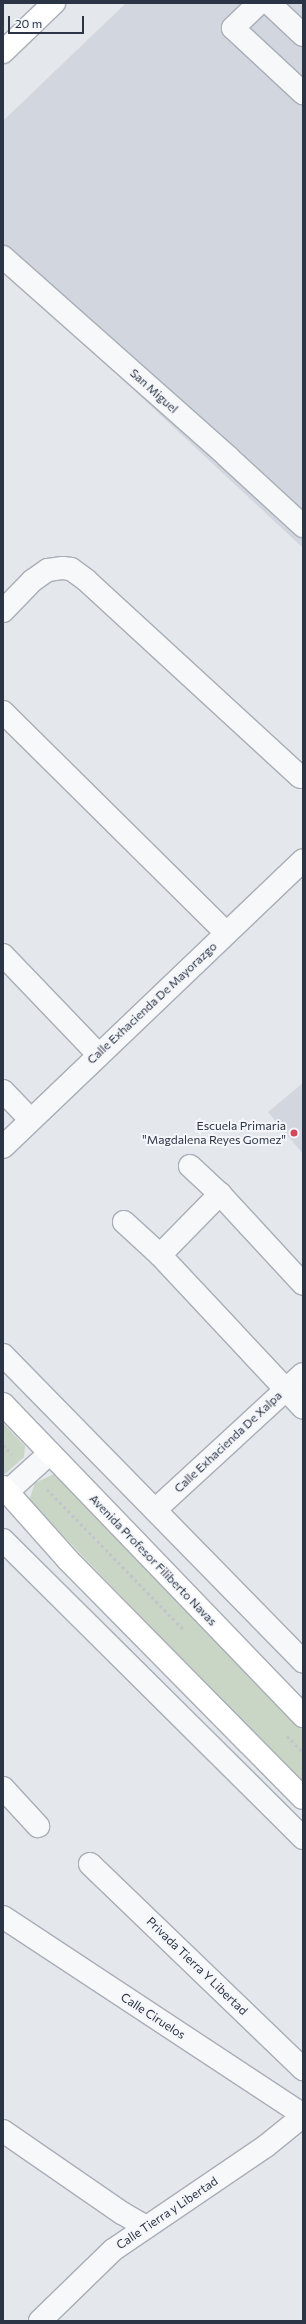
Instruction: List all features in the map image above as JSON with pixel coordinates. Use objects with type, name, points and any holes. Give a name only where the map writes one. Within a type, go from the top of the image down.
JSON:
[{"type":"main road","points":[[3,52],[54,3]]},
{"type":"main road","name":"Avenida Profesor Filiberto Navas","points":[[3,1404],[303,1716]]},
{"type":"main road","points":[[5,1490],[68,1560],[303,1798]]},
{"type":"street","points":[[259,3],[233,28],[303,93]]},
{"type":"street","points":[[269,3],[303,35]]},
{"type":"street","name":"San Miguel","points":[[3,257],[228,457],[303,526]]},
{"type":"street","points":[[3,611],[32,580],[48,570],[63,568],[71,570],[86,580],[300,778]]},
{"type":"street","points":[[3,712],[226,933]]},
{"type":"street","name":"Calle Exhacienda De Mayorazgo","points":[[3,1147],[98,1054],[303,860]]},
{"type":"street","points":[[3,955],[98,1054]]},
{"type":"street","points":[[3,1091],[31,1120]]},
{"type":"street","points":[[190,1166],[220,1194],[303,1284]]},
{"type":"street","points":[[160,1255],[220,1194]]},
{"type":"street","points":[[124,1222],[160,1255],[286,1388],[303,1408]]},
{"type":"street","points":[[3,1355],[303,1661]]},
{"type":"street","name":"Calle Exhacienda De Xalpa","points":[[155,1510],[303,1374]]},
{"type":"street","points":[[5,1490],[30,1472],[50,1453]]},
{"type":"street","points":[[3,1540],[303,1838]]},
{"type":"street","points":[[3,1788],[38,1826]]},
{"type":"street","name":"Privada Tierra Y Libertad","points":[[90,1864],[303,2069]]},
{"type":"street","name":"Calle Ciruelos","points":[[3,1917],[303,2116]]},
{"type":"street","name":"Calle Tierra y Libertad","points":[[40,2321],[113,2250],[266,2146],[303,2116]]},
{"type":"street","points":[[3,2131],[122,2213],[146,2227]]},
{"type":"path","points":[[3,1445],[186,1632]]},
{"type":"path","points":[[286,1735],[303,1752]]},
{"type":"shaded area","points":[[126,3],[303,3],[303,548],[3,268],[3,121]]},
{"type":"shaded area","name":"Escuela Primaria \"Magdalena Reyes Gomez\"","points":[[303,1083],[303,1154],[268,1112]]},
{"type":"green space","points":[[3,1423],[25,1446],[24,1457],[5,1474],[3,1472]]},
{"type":"green space","points":[[54,1474],[303,1730],[303,1786],[29,1500],[35,1483]]},
{"type":"place","name":"Escuela Primaria \"Magdalena Reyes Gomez\"","points":[[294,1133]]}]
